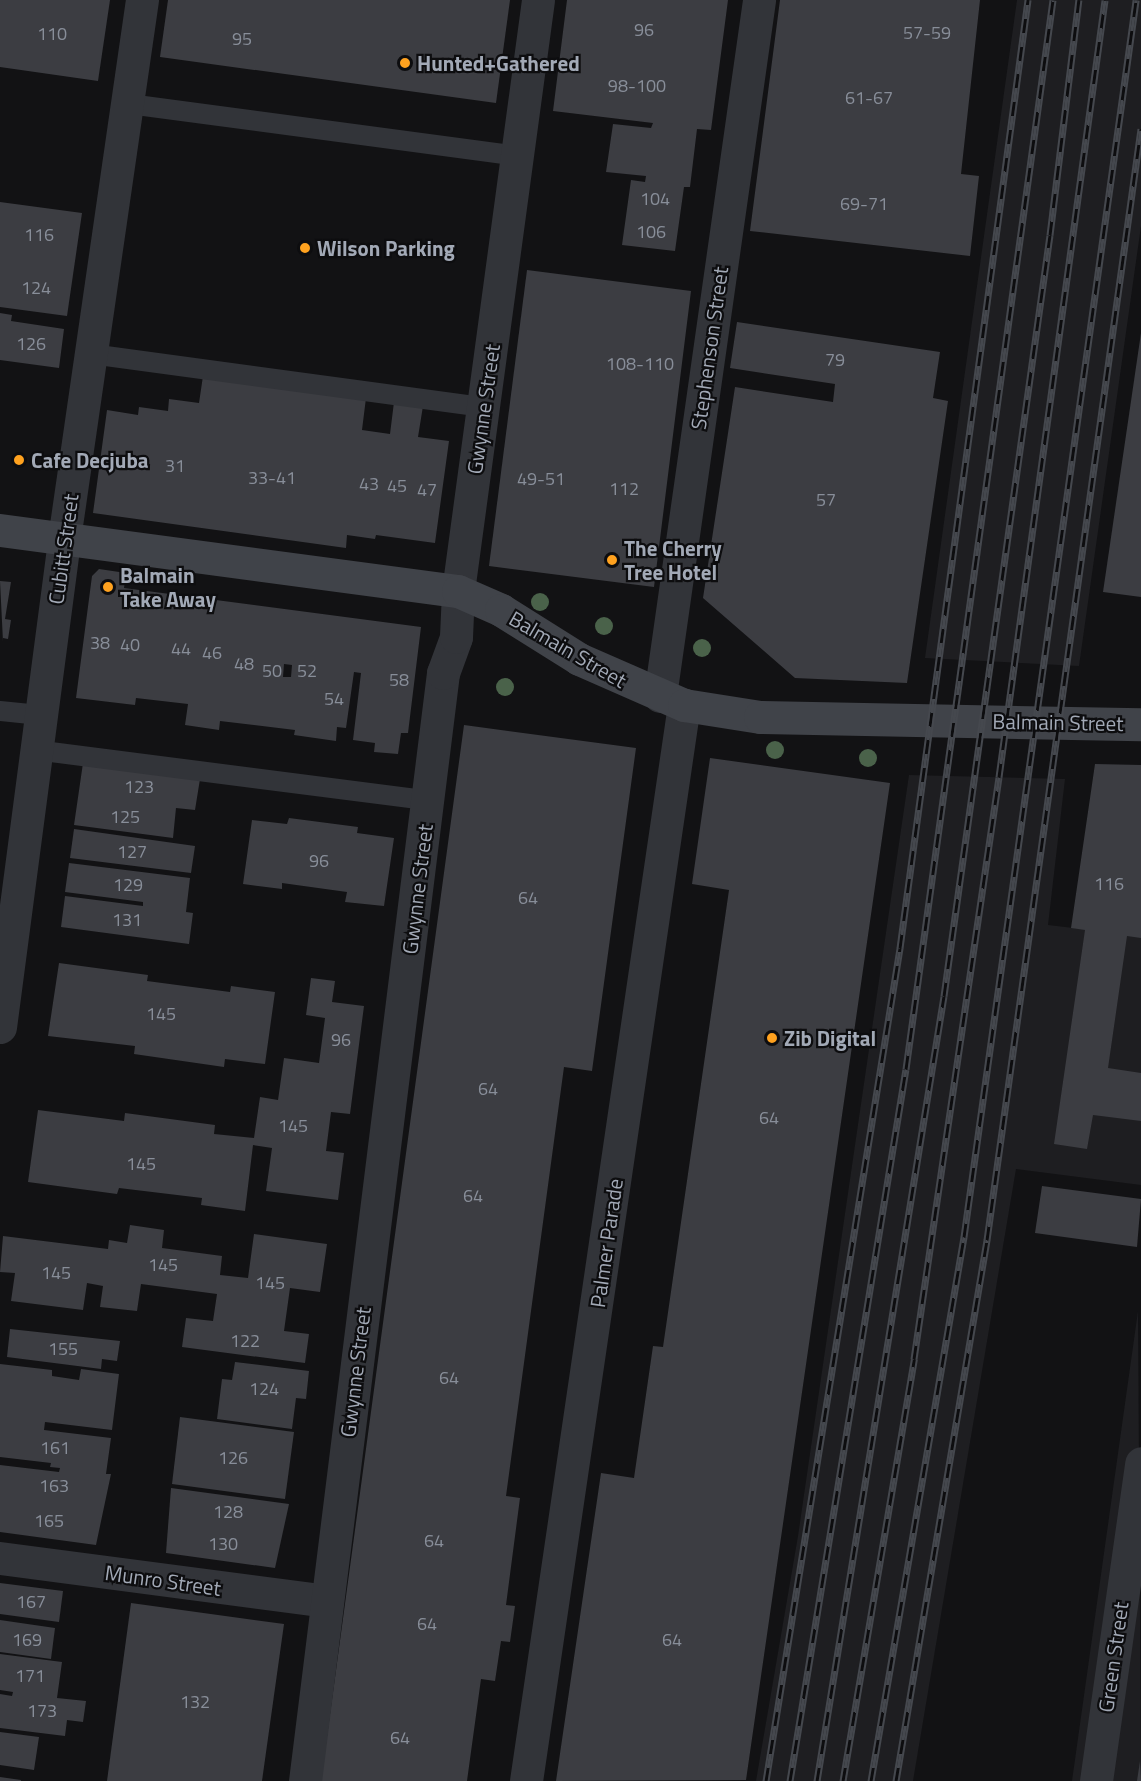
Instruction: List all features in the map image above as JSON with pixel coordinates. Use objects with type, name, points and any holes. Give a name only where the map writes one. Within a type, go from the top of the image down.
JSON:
[{"type":"street","name":"Cubitt Street","points":[[0,1027],[64,539],[129,104],[142,0]]},
{"type":"street","name":"Gwynne Street","points":[[305,1781],[443,673],[456,637],[458,591],[538,0]]},
{"type":"street","name":"Stephenson Street","points":[[672,700],[759,0]]},
{"type":"street","name":"Balmain Street","points":[[0,530],[458,591],[501,610],[579,659],[672,700],[760,717],[1141,724]]},
{"type":"street","name":"Palmer Parade","points":[[526,1781],[672,700]]},
{"type":"street","name":"Green Street","points":[[1096,1781],[1141,1463]]},
{"type":"street","name":"Munro Street","points":[[0,1558],[326,1601]]},
{"type":"lane","points":[[129,104],[517,156]]},
{"type":"lane","points":[[91,354],[483,407]]},
{"type":"lane","points":[[0,711],[40,715]]},
{"type":"lane","points":[[35,750],[428,800]]},
{"type":"shaded area","points":[[1017,0],[1141,0],[1141,226],[1079,666],[925,658]]},
{"type":"shaded area","points":[[909,775],[1065,779],[1048,925],[1141,936],[1141,1185],[1016,1169],[913,1781],[756,1781],[798,1536]]},
{"type":"shaded area","points":[[1138,1311],[1141,1781],[1072,1781]]},
{"type":"building","points":[[0,0],[110,0],[98,81],[0,67]]},
{"type":"building","points":[[168,0],[510,0],[496,103],[160,57]]},
{"type":"building","points":[[567,0],[728,0],[711,130],[697,129],[690,187],[684,187],[675,251],[622,245],[631,180],[645,182],[646,176],[606,172],[613,124],[651,128],[653,123],[553,111]]},
{"type":"building","points":[[780,0],[980,0],[961,174],[979,176],[970,256],[750,231]]},
{"type":"building","points":[[0,202],[82,213],[67,316],[0,307]]},
{"type":"building","points":[[527,270],[691,291],[654,587],[489,566]]},
{"type":"building","points":[[0,313],[12,315],[11,321],[64,329],[59,368],[0,360]]},
{"type":"building","points":[[737,322],[940,352],[933,398],[948,401],[907,683],[795,678],[703,598],[735,387],[833,402],[835,384],[730,368]]},
{"type":"building","points":[[1141,333],[1141,597],[1103,592]]},
{"type":"building","points":[[203,376],[366,398],[362,430],[390,434],[394,402],[423,406],[418,437],[449,441],[435,543],[376,535],[375,539],[347,535],[346,548],[93,513],[107,410],[138,415],[139,407],[168,411],[169,399],[199,403]]},
{"type":"building","points":[[99,569],[126,573],[124,588],[421,627],[408,733],[401,733],[398,754],[374,752],[375,743],[353,740],[361,673],[354,672],[346,728],[337,727],[336,741],[294,735],[295,730],[220,721],[219,730],[185,725],[188,704],[136,698],[135,705],[76,698],[92,576]],"holes":[[[284,664],[292,665],[291,677],[283,677]]]},
{"type":"building","points":[[0,581],[11,582],[5,619],[11,620],[8,639],[3,638],[3,642]]},
{"type":"building","points":[[464,725],[636,748],[592,1071],[564,1067],[506,1496],[520,1498],[506,1605],[515,1606],[510,1642],[501,1641],[495,1681],[481,1679],[467,1781],[321,1781]]},
{"type":"building","points":[[710,758],[890,783],[746,1780],[556,1781],[601,1473],[634,1478],[653,1346],[663,1347],[729,890],[692,884]]},
{"type":"building","points":[[83,763],[200,779],[195,810],[176,808],[173,838],[74,825]]},
{"type":"building","points":[[1095,764],[1141,765],[1141,938],[1127,936],[1108,1068],[1141,1073],[1141,1121],[1093,1115],[1087,1149],[1054,1144],[1085,930],[1071,928]]},
{"type":"building","points":[[289,818],[358,827],[357,833],[394,838],[384,906],[345,902],[347,892],[282,883],[282,889],[243,884],[252,820],[287,824]]},
{"type":"building","points":[[74,829],[195,846],[191,873],[70,858]]},
{"type":"building","points":[[69,863],[190,878],[186,912],[193,913],[189,944],[61,927],[65,896],[143,906],[143,902],[65,892]]},
{"type":"building","points":[[59,963],[148,975],[147,981],[230,992],[231,986],[275,992],[265,1064],[225,1059],[224,1067],[134,1054],[135,1046],[48,1036]]},
{"type":"building","points":[[311,978],[335,981],[332,1002],[364,1006],[350,1114],[331,1112],[326,1151],[344,1153],[338,1200],[266,1191],[272,1148],[253,1145],[245,1211],[201,1205],[202,1198],[119,1188],[117,1194],[28,1182],[38,1110],[124,1121],[125,1113],[215,1125],[214,1134],[254,1138],[260,1097],[278,1100],[284,1058],[319,1063],[325,1018],[306,1015]]},
{"type":"building","points":[[1042,1186],[1141,1199],[1137,1247],[1035,1233]]},
{"type":"building","points":[[130,1225],[164,1230],[162,1248],[222,1256],[220,1275],[248,1278],[254,1234],[327,1244],[320,1292],[290,1288],[284,1331],[309,1334],[305,1363],[182,1347],[186,1318],[213,1321],[217,1294],[141,1284],[137,1311],[100,1307],[103,1286],[87,1283],[83,1310],[11,1301],[15,1273],[0,1272],[3,1236],[108,1249],[109,1240],[127,1243]]},
{"type":"building","points":[[10,1329],[120,1341],[117,1361],[102,1359],[101,1369],[7,1357]]},
{"type":"building","points":[[235,1362],[309,1371],[306,1399],[296,1398],[292,1429],[217,1419],[222,1379],[232,1380]]},
{"type":"building","points":[[0,1364],[52,1370],[52,1376],[79,1380],[81,1369],[119,1374],[112,1430],[45,1422],[44,1430],[111,1438],[106,1474],[111,1474],[96,1545],[0,1532],[0,1465],[59,1472],[60,1468],[50,1467],[51,1463],[0,1457]]},
{"type":"building","points":[[180,1417],[294,1432],[285,1499],[172,1484]]},
{"type":"building","points":[[171,1488],[289,1504],[275,1568],[166,1553]]},
{"type":"building","points":[[0,1583],[63,1591],[59,1622],[0,1614]]},
{"type":"building","points":[[131,1603],[284,1624],[262,1781],[107,1781]]},
{"type":"building","points":[[0,1620],[55,1628],[51,1659],[0,1652]]},
{"type":"building","points":[[0,1654],[62,1662],[57,1698],[86,1701],[83,1722],[67,1720],[65,1736],[0,1728],[0,1694],[12,1696],[13,1692],[0,1690]]},
{"type":"building","points":[[0,1732],[39,1737],[34,1770],[0,1765]]},
{"type":"building","points":[[1140,1761],[1141,1781],[1137,1781]]},
{"type":"building","points":[[0,1777],[21,1780],[21,1781],[0,1781]]},
{"type":"railway","points":[[766,1781],[900,948],[1028,0]]},
{"type":"railway","points":[[790,1781],[906,1069],[1053,0]]},
{"type":"railway","points":[[817,1781],[944,996],[1050,235],[1079,0]]},
{"type":"railway","points":[[843,1781],[914,1359],[999,777],[1105,0]]},
{"type":"railway","points":[[871,1781],[964,1237],[1136,0]]},
{"type":"railway","points":[[896,1781],[987,1240],[1141,129]]},
{"type":"place","name":"Hunted+Gathered","points":[[405,63]]},
{"type":"place","name":"Wilson Parking","points":[[305,248]]},
{"type":"place","name":"Cafe Decjuba","points":[[19,460]]},
{"type":"place","name":"The Cherry Tree Hotel","points":[[612,560]]},
{"type":"place","name":"Balmain Take Away","points":[[108,587]]},
{"type":"place","name":"Zib Digital","points":[[772,1038]]}]
